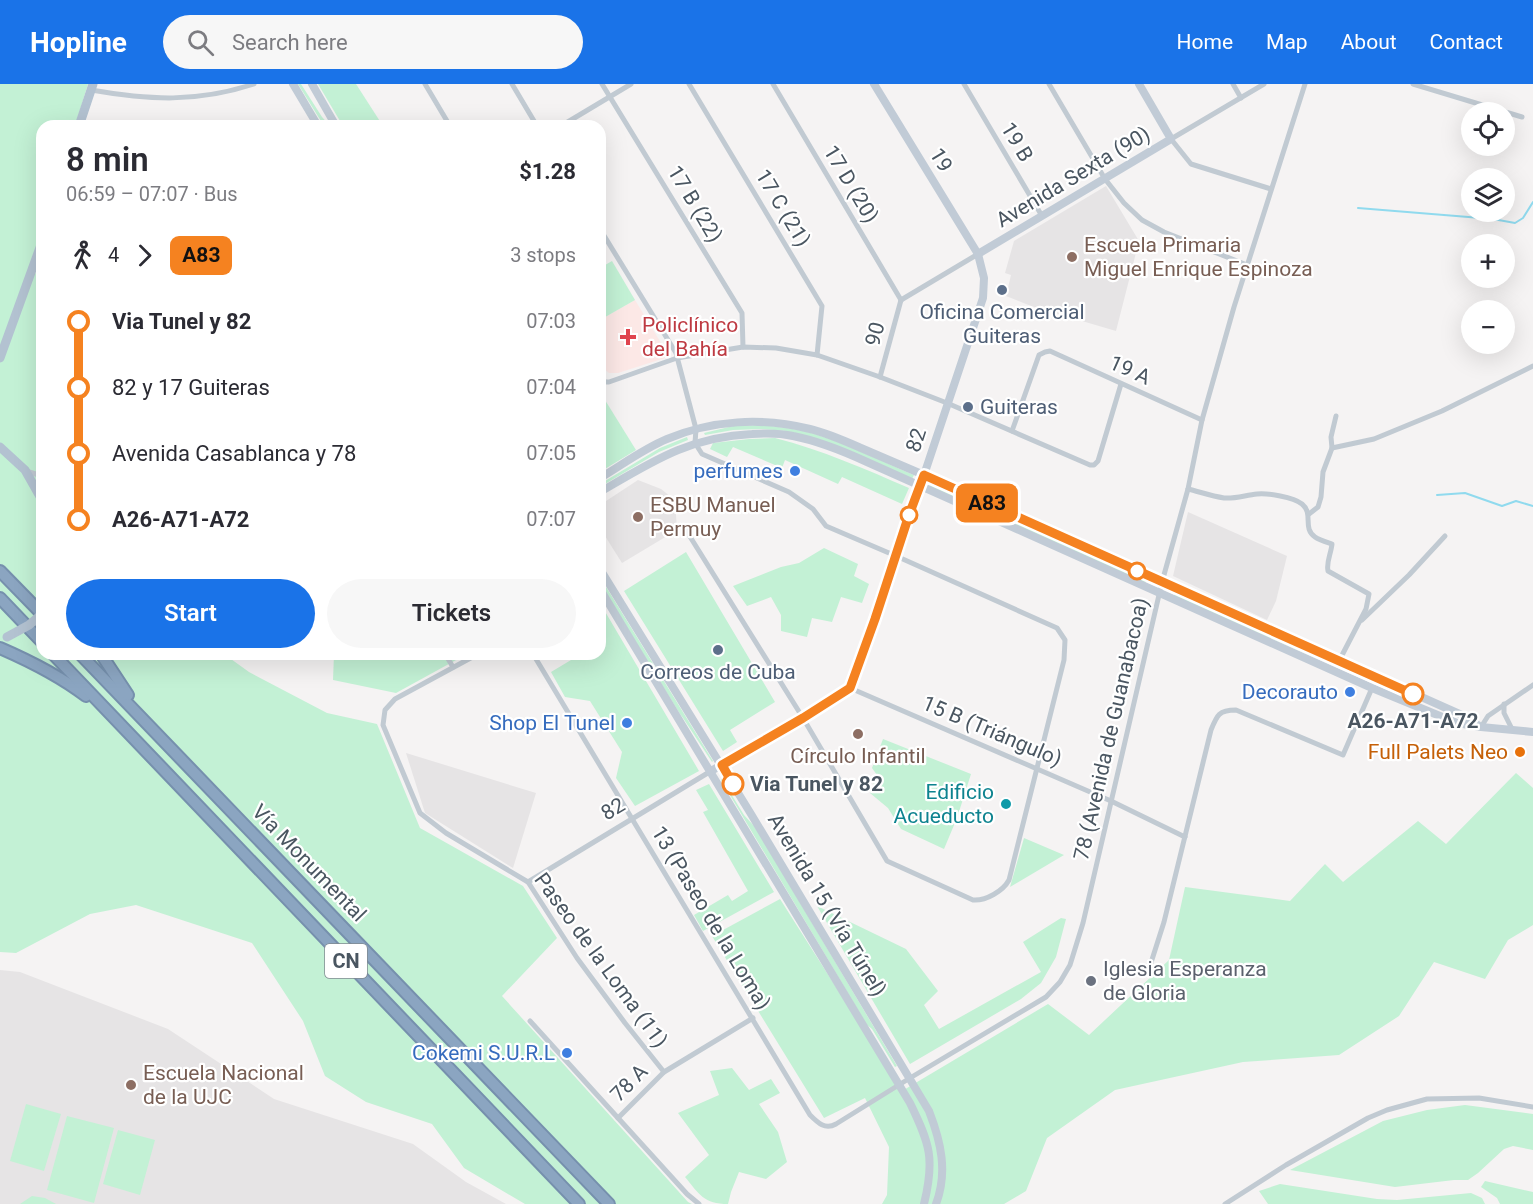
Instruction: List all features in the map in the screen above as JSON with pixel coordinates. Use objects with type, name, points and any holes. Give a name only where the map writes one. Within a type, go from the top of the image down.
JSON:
[{"type":"highway","points":[[0,571],[36,608]]},
{"type":"highway","points":[[0,598],[36,636]]},
{"type":"highway","points":[[0,648],[77,689],[113,717]]},
{"type":"highway","name":"Vía Monumental","points":[[59,660],[578,1204]]},
{"type":"highway","name":"Vía Monumental","points":[[86,660],[609,1204]]},
{"type":"highway","points":[[105,660],[149,725]]},
{"type":"main road","points":[[293,84],[314,120]]},
{"type":"main road","points":[[312,84],[333,120]]},
{"type":"main road","name":"19","points":[[874,84],[978,254]]},
{"type":"main road","points":[[1138,84],[1172,139]]},
{"type":"main road","points":[[81,120],[92,87]]},
{"type":"main road","name":"Avenida Sexta (90)","points":[[978,254],[1172,139]]},
{"type":"main road","name":"82","points":[[711,771],[850,688],[983,298],[984,278],[978,254]]},
{"type":"main road","points":[[0,358],[36,275]]},
{"type":"main road","points":[[606,474],[667,439],[696,429],[741,421],[781,422],[812,429],[924,475],[1464,716],[1481,727]]},
{"type":"main road","points":[[606,489],[667,454],[695,443],[735,435],[771,433],[811,440],[840,450],[1372,688],[1457,723],[1533,732]]},
{"type":"main road","points":[[0,447],[25,470],[36,489]]},
{"type":"main road","name":"Avenida 15 (Vía Túnel)","points":[[606,579],[722,765],[926,1107],[935,1126],[943,1157],[942,1183],[936,1204]]},
{"type":"main road","name":"Avenida 15 (Vía Túnel)","points":[[606,599],[910,1103],[930,1155],[929,1181],[924,1204]]},
{"type":"main road","points":[[3,638],[36,619]]},
{"type":"main road","points":[[1412,704],[1419,697]]},
{"type":"street","points":[[92,87],[130,97],[189,98],[231,92],[254,84]]},
{"type":"street","points":[[425,84],[446,120]]},
{"type":"street","points":[[512,84],[533,120]]},
{"type":"street","name":"17 B (22)","points":[[603,84],[741,313],[743,347]]},
{"type":"street","points":[[571,120],[631,84]]},
{"type":"street","name":"17 C (21)","points":[[689,84],[822,306],[817,355]]},
{"type":"street","name":"17 D (20)","points":[[773,84],[901,300]]},
{"type":"street","name":"19 B","points":[[964,84],[1042,216]]},
{"type":"street","points":[[1048,84],[1105,179],[1124,203],[1142,220],[1164,232],[1247,265]]},
{"type":"street","points":[[1233,84],[1241,98]]},
{"type":"street","name":"Avenida Sexta (90)","points":[[1172,139],[1264,84]]},
{"type":"street","name":"78 (Avenida de Guanabacoa)","points":[[832,1126],[1046,997],[1070,964],[1083,923],[1162,582],[1188,489],[1202,420],[1234,307],[1305,84]]},
{"type":"street","points":[[1413,84],[1522,117]]},
{"type":"street","points":[[1172,139],[1191,164],[1271,189]]},
{"type":"street","points":[[606,239],[676,353],[696,429],[695,443],[702,454],[789,492],[813,509],[826,526],[1057,628],[1065,640],[1064,660],[1009,879],[1005,886],[981,901],[973,900],[887,861],[803,718],[684,527]]},
{"type":"street","name":"Avenida Sexta (90)","points":[[901,300],[978,254]]},
{"type":"street","name":"90","points":[[880,377],[901,300]]},
{"type":"street","points":[[606,382],[677,358],[743,347],[776,348],[817,355],[947,403],[1090,465],[1098,461],[1121,384]]},
{"type":"street","name":"19 A","points":[[1012,431],[1040,355],[1050,351],[1202,420]]},
{"type":"street","points":[[1332,448],[1374,439],[1442,411],[1533,366]]},
{"type":"street","points":[[1309,514],[1318,507],[1321,497],[1323,472],[1332,448],[1331,436],[1336,416]]},
{"type":"street","points":[[25,470],[36,474]]},
{"type":"street","points":[[1188,489],[1225,498],[1258,494],[1291,499],[1302,505],[1309,514],[1308,529],[1314,537],[1332,544],[1327,565],[1328,572],[1369,594],[1365,609],[1339,661]]},
{"type":"street","points":[[1358,623],[1409,575],[1445,536]]},
{"type":"street","points":[[449,660],[453,667],[466,660]]},
{"type":"street","name":"13 (Paseo de la Loma)","points":[[537,660],[810,1115],[824,1126],[832,1126]]},
{"type":"street","name":"Paseo de la Loma (11)","points":[[453,667],[395,699],[386,710],[383,725],[420,813],[446,833],[528,882],[581,963],[664,1072]]},
{"type":"street","points":[[1481,727],[1488,716],[1533,685]]},
{"type":"street","name":"15 B (Triángulo)","points":[[850,688],[1112,801],[1185,837]]},
{"type":"street","points":[[1149,969],[1164,922],[1211,730],[1218,714],[1227,710],[1236,710],[1343,755],[1372,688]]},
{"type":"street","points":[[1504,704],[1504,713],[1513,731]]},
{"type":"street","name":"82","points":[[528,882],[711,771]]},
{"type":"street","name":"78 A","points":[[618,1118],[664,1072],[753,1018]]},
{"type":"street","points":[[530,1021],[687,1194],[699,1204]]},
{"type":"street","points":[[1225,1204],[1286,1165],[1368,1118],[1387,1110],[1426,1099],[1479,1098],[1533,1107]]},
{"type":"shaded area","name":"Escuela Primaria Miguel Enrique Espinoza","points":[[1106,186],[1139,241],[1116,331],[1031,306],[1006,296],[1011,275],[1005,273],[1014,241]]},
{"type":"shaded area","name":"Policlínico del Bahía","points":[[635,300],[667,353],[665,358],[618,373],[609,373],[606,370],[606,317]]},
{"type":"shaded area","name":"ESBU Manuel Permuy","points":[[638,480],[661,489],[675,500],[677,530],[622,563],[606,538],[606,501]]},
{"type":"shaded area","points":[[1188,512],[1287,556],[1276,601],[1267,620],[1173,576]]},
{"type":"shaded area","points":[[406,753],[536,793],[513,868],[425,813]]},
{"type":"shaded area","name":"Escuela Nacional de la UJC","points":[[0,970],[20,972],[168,1029],[274,1099],[413,1144],[466,1182],[506,1204],[0,1204]]},
{"type":"green space","points":[[0,84],[88,84],[77,120],[36,120],[36,258],[33,268],[36,274],[36,660],[232,660],[249,672],[327,713],[377,724],[420,828],[523,886],[557,938],[502,996],[692,1204],[525,1204],[464,1168],[432,1124],[366,1102],[325,1076],[303,1021],[252,943],[136,905],[90,914],[16,953],[0,952]]},
{"type":"green space","points":[[298,84],[301,84],[325,120],[320,120]]},
{"type":"green space","points":[[318,84],[356,84],[379,120],[339,120]]},
{"type":"green space","points":[[612,261],[635,300],[606,317],[606,264]]},
{"type":"green space","points":[[606,402],[636,450],[606,468]]},
{"type":"green space","points":[[761,425],[815,434],[914,475],[912,479],[786,431],[761,429],[733,430],[705,435],[704,433],[733,426]]},
{"type":"green space","points":[[687,437],[688,440],[659,452],[606,483],[606,480],[660,448]]},
{"type":"green space","points":[[775,438],[826,454],[909,488],[902,504],[842,477],[838,484],[785,460],[782,468],[733,447],[727,457],[710,449],[713,443]]},
{"type":"green space","points":[[931,483],[1147,580],[1145,583],[929,486]]},
{"type":"green space","points":[[824,548],[858,564],[854,576],[869,584],[862,603],[841,597],[832,622],[812,618],[807,637],[781,631],[781,615],[771,597],[747,606],[733,586],[781,567],[799,563]]},
{"type":"green space","points":[[686,552],[775,702],[730,730],[737,742],[723,751],[624,591]]},
{"type":"green space","points":[[606,587],[712,762],[606,594]]},
{"type":"green space","points":[[1175,592],[1399,691],[1398,694],[1174,596]]},
{"type":"green space","points":[[606,613],[699,771],[635,806],[616,778],[622,752],[590,701],[565,697],[551,672],[571,660],[606,660]]},
{"type":"green space","points":[[334,660],[456,660],[396,693],[333,680]]},
{"type":"green space","points":[[883,739],[971,774],[944,849],[901,829],[888,808],[870,793],[877,775],[872,768]]},
{"type":"green space","points":[[1516,773],[1533,788],[1533,925],[1508,940],[1485,979],[1434,962],[1399,1016],[1339,1055],[1243,1062],[1115,1090],[1047,1138],[1026,1191],[1004,1204],[882,1204],[887,1195],[889,1147],[865,1098],[824,1118],[712,936],[780,899],[902,1091],[1048,1004],[1089,1035],[1169,960],[1185,887],[1290,901],[1325,864],[1343,882],[1418,821],[1446,844]]},
{"type":"green space","points":[[722,779],[744,815],[755,827],[897,1066],[895,1067],[872,1029],[867,1025]]},
{"type":"green space","points":[[709,784],[774,892],[703,931],[694,915],[728,895],[732,901],[748,891],[703,812],[708,810],[696,790]]},
{"type":"green space","points":[[1024,838],[1064,855],[1010,887]]},
{"type":"green space","points":[[817,906],[906,949],[938,991],[924,1005],[939,1029],[1041,972],[1023,942],[1061,918],[1066,919],[1056,957],[1041,983],[1021,999],[910,1064]]},
{"type":"green space","points":[[732,1068],[749,1090],[771,1079],[780,1093],[759,1104],[778,1132],[787,1162],[766,1179],[739,1172],[728,1204],[720,1204],[703,1197],[685,1177],[709,1155],[678,1113],[719,1095],[710,1071]]},
{"type":"green space","points":[[26,1104],[61,1114],[44,1171],[10,1161]]},
{"type":"green space","points":[[1465,1105],[1533,1114],[1533,1150],[1513,1146],[1504,1149],[1468,1180],[1395,1187],[1290,1170],[1383,1121],[1427,1110]]},
{"type":"green space","points":[[67,1116],[114,1128],[94,1203],[47,1190]]},
{"type":"green space","points":[[118,1130],[155,1140],[140,1195],[103,1184]]},
{"type":"green space","points":[[1485,1181],[1533,1192],[1533,1204],[1500,1204],[1497,1198],[1481,1187]]},
{"type":"green space","points":[[1280,1184],[1397,1200],[1471,1193],[1482,1198],[1485,1204],[1268,1204],[1259,1191]]},
{"type":"green space","points":[[32,1196],[45,1198],[56,1204],[20,1204]]},
{"type":"waterway","points":[[1358,208],[1493,219],[1515,223],[1523,218],[1533,202]]},
{"type":"waterway","points":[[1437,495],[1465,493],[1502,506],[1516,501],[1533,506]]},
{"type":"bus line","name":"A83","points":[[733,784],[722,765],[850,688],[924,475],[1413,694]]},
{"type":"place","name":"Escuela Primaria Miguel Enrique Espinoza","points":[[1072,257]]},
{"type":"place","name":"Oficina Comercial Guiteras","points":[[1002,290]]},
{"type":"place","name":"Policlínico del Bahía","points":[[628,337]]},
{"type":"place","name":"Guiteras","points":[[968,407]]},
{"type":"place","name":"perfumes","points":[[795,471]]},
{"type":"place","name":"ESBU Manuel Permuy","points":[[638,517]]},
{"type":"place","name":"Correos de Cuba","points":[[718,650]]},
{"type":"place","name":"Decorauto","points":[[1350,692]]},
{"type":"place","name":"A26-A71-A72","points":[[1413,694]]},
{"type":"place","name":"Shop El Tunel","points":[[627,723]]},
{"type":"place","name":"Círculo Infantil","points":[[858,734]]},
{"type":"place","name":"Full Palets Neo","points":[[1520,752]]},
{"type":"place","name":"Via Tunel y 82","points":[[733,784]]},
{"type":"place","name":"Edificio Acueducto","points":[[1006,804]]},
{"type":"place","name":"Iglesia Esperanza de Gloria","points":[[1091,981]]},
{"type":"place","name":"Cokemi S.U.R.L","points":[[567,1053]]},
{"type":"place","name":"Escuela Nacional de la UJC","points":[[131,1085]]}]
